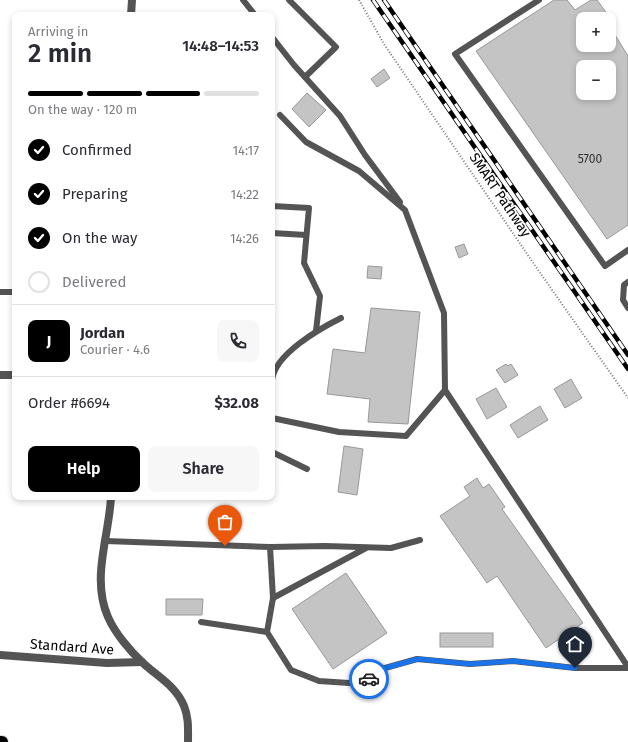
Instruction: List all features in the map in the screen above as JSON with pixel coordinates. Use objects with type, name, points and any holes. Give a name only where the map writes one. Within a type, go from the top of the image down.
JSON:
[{"type":"street","points":[[131,12],[132,0]]},
{"type":"street","points":[[0,375],[12,375]]},
{"type":"street","points":[[112,500],[111,513],[101,566],[101,593],[108,617],[123,640],[142,662],[174,689],[184,706],[188,721],[188,742]]},
{"type":"street","name":"Standard Ave","points":[[0,655],[106,663],[142,662]]},
{"type":"lane","points":[[243,0],[253,12]]},
{"type":"lane","points":[[289,0],[336,47],[305,77]]},
{"type":"lane","points":[[538,0],[455,54],[604,266],[628,250]]},
{"type":"lane","points":[[275,41],[340,116],[365,155],[406,210],[444,313],[445,390],[628,667]]},
{"type":"lane","points":[[280,114],[306,142],[359,171],[406,210]]},
{"type":"lane","points":[[275,206],[309,208],[304,263],[320,296],[316,331]]},
{"type":"lane","points":[[275,233],[306,235]]},
{"type":"lane","points":[[628,282],[624,285],[623,300],[628,308]]},
{"type":"lane","points":[[0,292],[12,292]]},
{"type":"lane","points":[[275,370],[293,348],[316,331],[341,318]]},
{"type":"lane","points":[[275,419],[339,432],[406,436],[445,390]]},
{"type":"lane","points":[[275,453],[307,469]]},
{"type":"lane","points":[[106,541],[270,547],[325,546],[391,548],[420,540]]},
{"type":"lane","points":[[270,547],[273,598],[267,632],[291,670],[319,681],[364,684],[378,670],[418,659],[470,664],[513,661],[575,668],[628,667]]},
{"type":"lane","points":[[273,598],[367,547]]},
{"type":"lane","points":[[200,622],[267,632]]},
{"type":"path","name":"SMART Pathway","points":[[359,0],[384,44],[536,267],[628,398]]},
{"type":"building","points":[[554,0],[567,0],[575,10],[591,0],[597,0],[606,12],[576,12],[576,52],[616,52],[616,36],[628,56],[628,225],[607,239],[476,51]]},
{"type":"building","points":[[384,69],[390,78],[377,87],[371,79]]},
{"type":"building","points":[[307,93],[326,110],[309,127],[292,109]]},
{"type":"building","points":[[464,244],[468,254],[459,258],[455,247]]},
{"type":"building","points":[[368,266],[382,267],[381,279],[367,278]]},
{"type":"building","points":[[371,308],[420,312],[408,424],[368,422],[370,399],[327,394],[333,349],[365,353]]},
{"type":"building","points":[[506,364],[508,366],[511,364],[518,375],[505,383],[496,370]]},
{"type":"building","points":[[571,379],[582,398],[565,408],[554,389]]},
{"type":"building","points":[[496,388],[507,407],[487,419],[476,399]]},
{"type":"building","points":[[540,406],[548,420],[518,438],[510,425]]},
{"type":"building","points":[[344,446],[363,449],[357,495],[338,492]]},
{"type":"building","points":[[477,478],[483,488],[489,484],[505,507],[502,509],[583,623],[546,648],[497,576],[487,583],[440,516],[470,496],[464,487]]},
{"type":"building","points":[[346,573],[387,633],[333,669],[292,609]]},
{"type":"building","points":[[166,599],[203,599],[202,615],[166,615]]},
{"type":"building","points":[[440,633],[493,633],[493,647],[440,647]]},
{"type":"railway","points":[[373,0],[628,369]]},
{"type":"railway","points":[[384,0],[628,355]]},
{"type":"way so far","points":[[225,546],[270,547],[273,598],[267,632],[291,670],[319,681],[364,684],[369,679]]},
{"type":"route","points":[[369,679],[378,670],[418,659],[470,664],[513,661],[575,668]]}]
